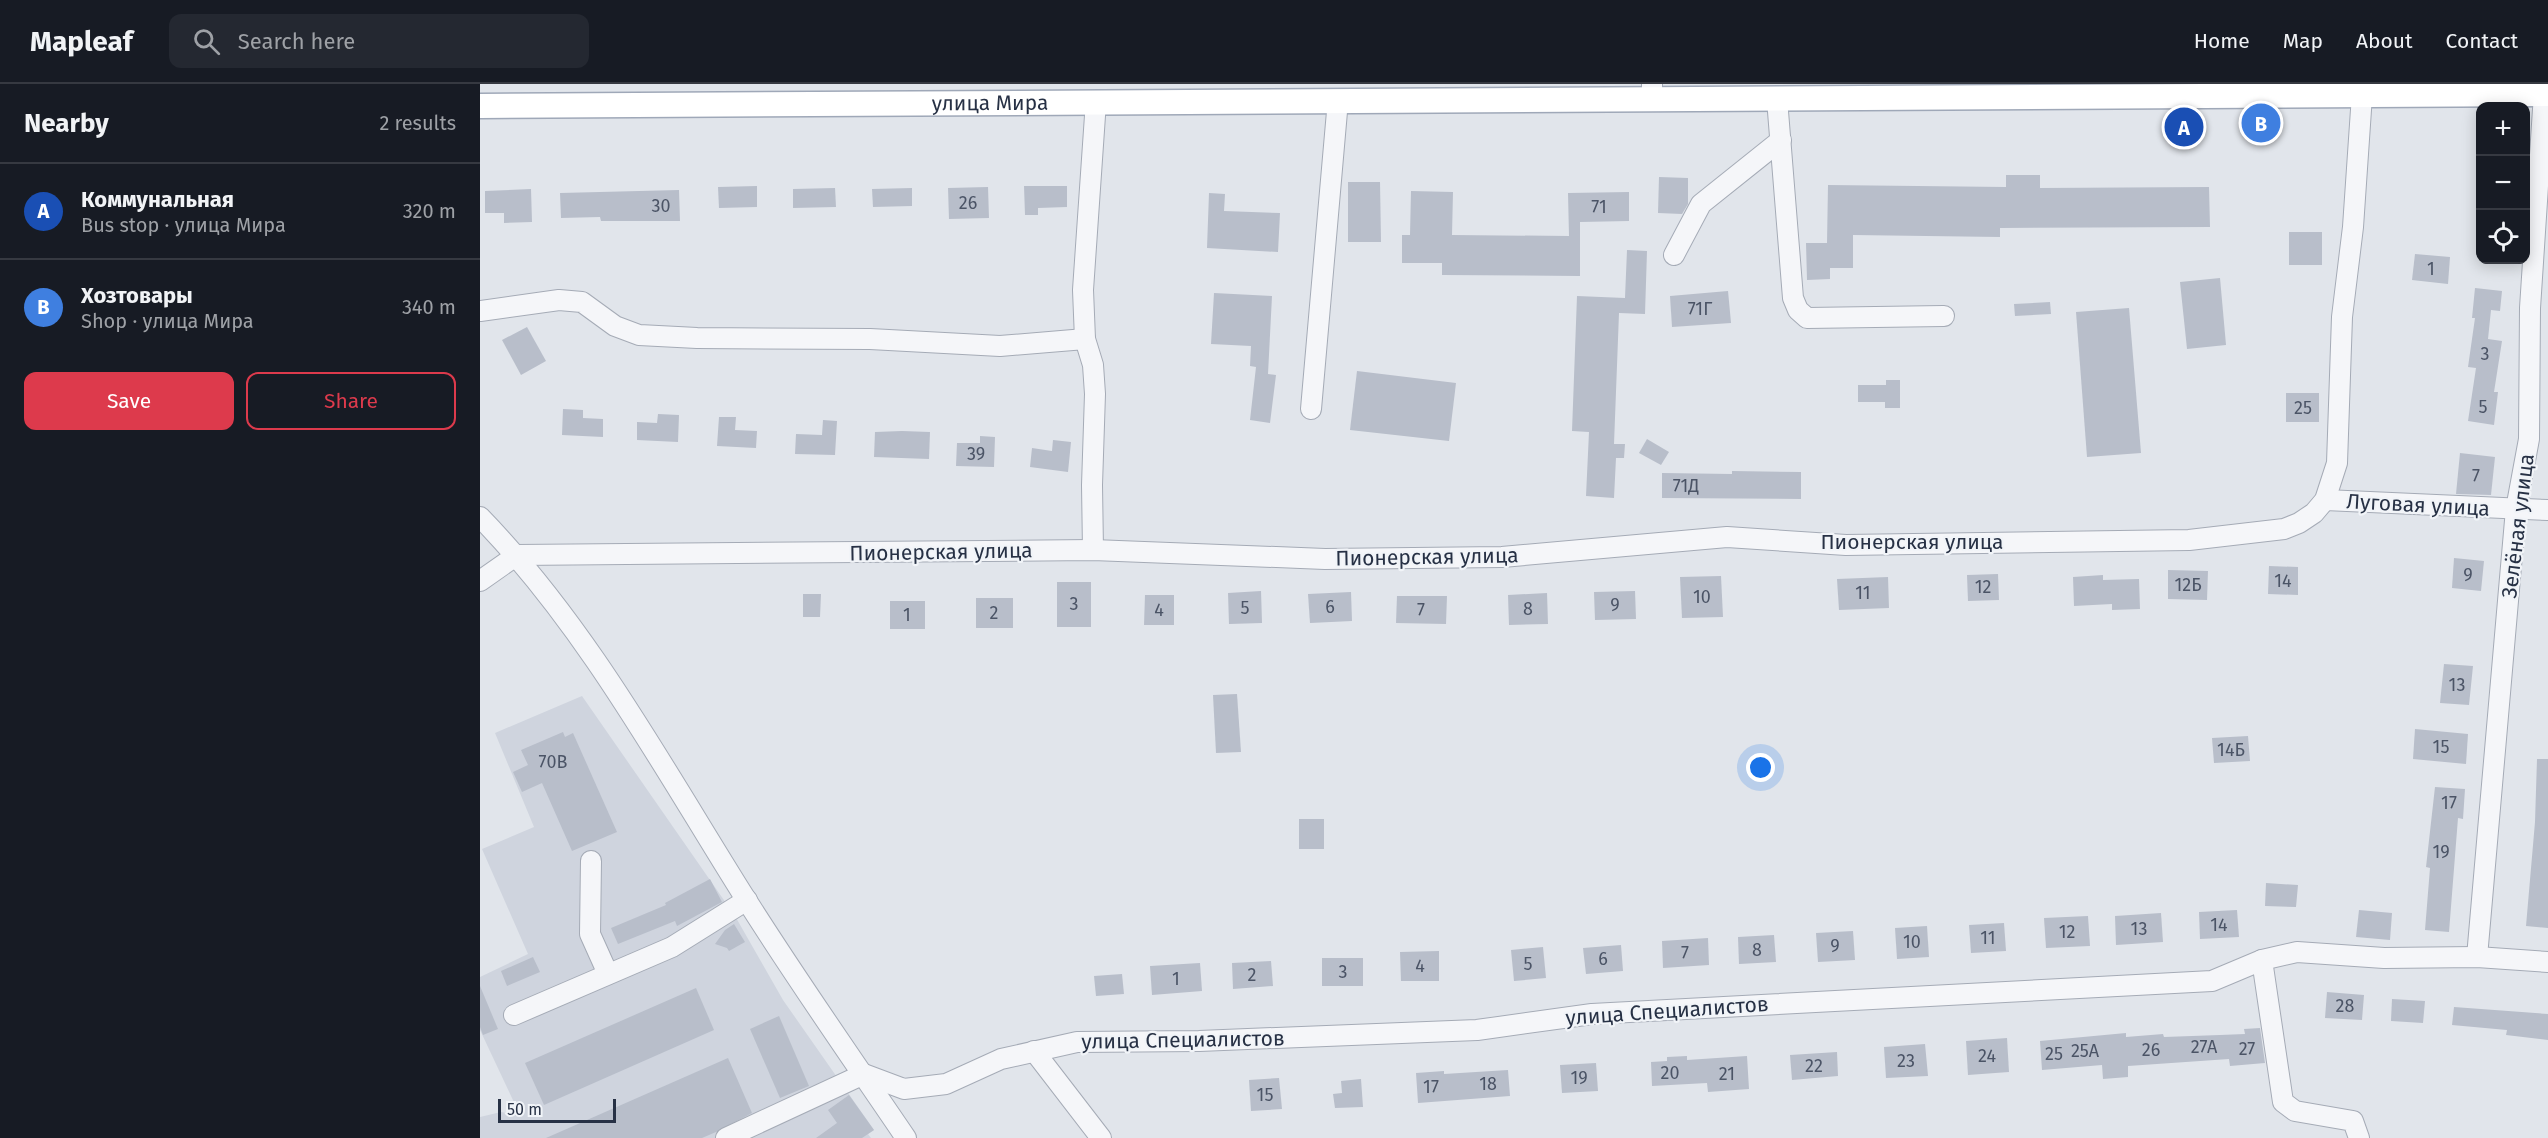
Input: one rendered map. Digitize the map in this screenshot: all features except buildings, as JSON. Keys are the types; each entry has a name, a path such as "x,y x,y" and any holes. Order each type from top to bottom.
{"main road":[{"name":"улица Мира","path":"480,106 884,105 1349,95 1652,92 1778,99 1895,91 2234,91 2362,95 2413,90 2546,94"}],"street":[{"name":"Зелёная улица","path":"2477,957 2516,509 2529,439 2530,308 2546,94"},
{"path":"1311,409 1349,95"},
{"path":"2325,500 2337,463 2342,317 2353,227 2362,95"},
{"path":"1778,99 1793,298 1798,310 1806,318 1944,316"},
{"path":"1093,550 1092,485 1095,394 1093,365 1084,339 1083,290 1096,101"},
{"path":"1674,255 1701,204 1781,140"},
{"path":"480,311 559,300 582,302 615,326 639,335 870,339 1000,346 1084,339"},
{"name":"Луговая улица","path":"2325,500 2548,510"},
{"name":"Пионерская улица","path":"517,555 1093,550 1360,559 1502,557 1727,537 1846,545 2189,540 2284,529 2307,518 2325,500"},
{"path":"480,517 517,555 601,668 747,900 906,1138"},
{"path":"480,581 517,555"},
{"path":"591,861 590,934 608,974"},
{"path":"514,1015 672,947 747,900"},
{"name":"улица Специалистов","path":"864,1074 904,1089 946,1084 1001,1059 1077,1042 1198,1041 1477,1030 1592,1014 2212,981 2262,960 2297,952 2384,958 2477,957 2548,962"},
{"path":"2262,960 2283,1102 2295,1111 2353,1121 2359,1138"},
{"path":"1034,1051 1101,1138"},
{"path":"726,1138 864,1074"}],"shaded area":[{"path":"582,696 735,916 783,1000 874,1130 868,1134 871,1138 480,1138 480,1117 501,1112 520,1115 480,1030 480,977 528,954 482,849 534,827 495,733"}],"place":[{"name":"Хозтовары","path":"2261,123"},
{"name":"Коммунальная","path":"2184,127"}]}
